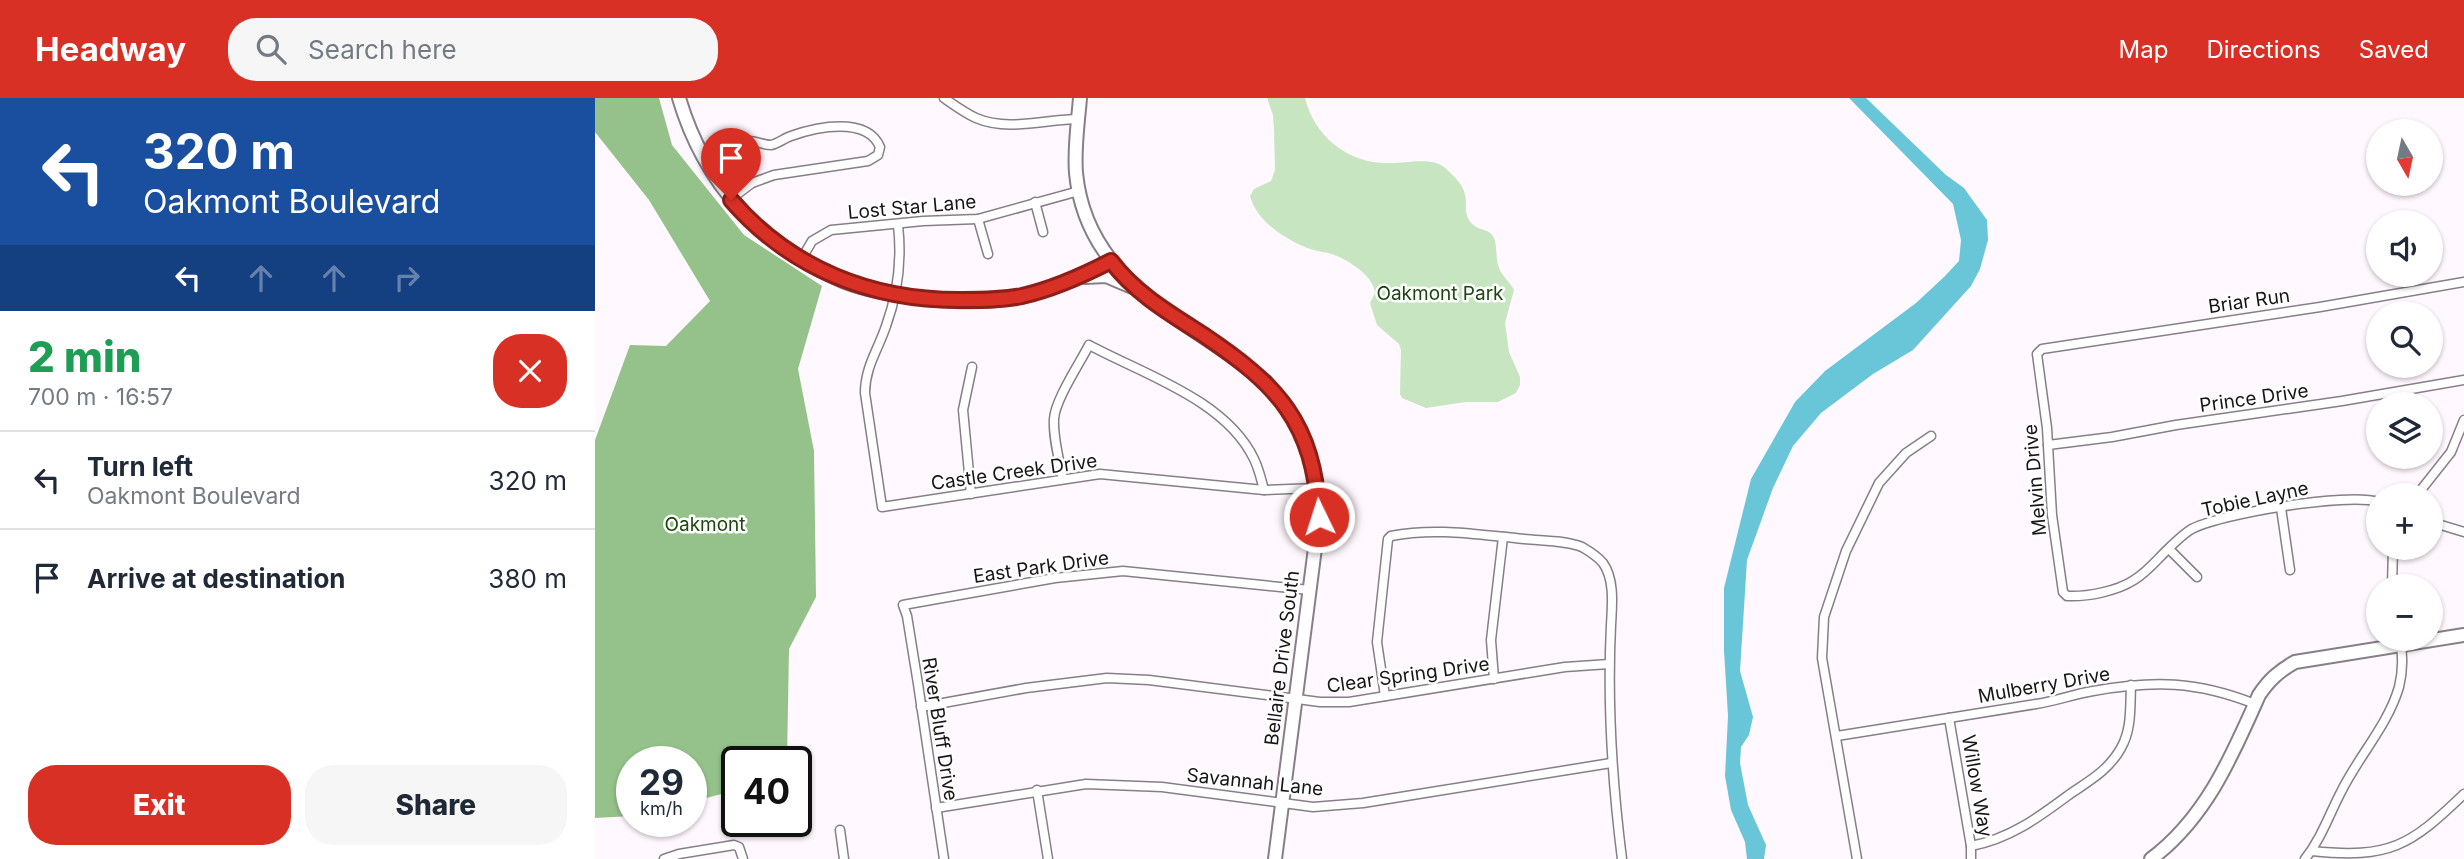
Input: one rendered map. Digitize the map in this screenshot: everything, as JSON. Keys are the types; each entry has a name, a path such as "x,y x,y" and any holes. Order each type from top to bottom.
{"street":[{"path":"679,98 703,156 717,183 731,200 762,231 801,260 845,282 897,294 944,300 1002,299 1021,296 1078,278 1111,261"},
{"path":"944,98 969,115 993,123 1010,125 1079,119"},
{"name":"Bellaire Drive South","path":"1080,98 1076,169 1079,191 1095,234 1111,261 1138,289 1259,376 1281,398 1307,443 1317,488 1319,517 1275,859"},
{"path":"703,156 728,144 745,141 772,145 804,132 847,126 862,129 875,138 880,146 875,158 773,175 752,183 731,200"},
{"name":"Lost Star Lane","path":"801,260 812,241 831,230 923,221 978,219 1079,191"},
{"path":"1035,202 1043,232"},
{"path":"978,219 988,254"},
{"path":"897,294 900,249 898,225"},
{"path":"1078,278 1106,276 1138,289"},
{"name":"Briar Run","path":"2038,352 2464,282"},
{"name":"Castle Creek Drive","path":"897,294 865,378 882,507 1063,479 1118,474 1264,489 1317,488"},
{"path":"1063,479 1056,445 1056,407 1090,345 1185,393 1216,414 1248,448 1264,489"},
{"name":"Melvin Drive","path":"2038,352 2036,364 2048,445 2052,515 2063,592 2067,596 2075,597"},
{"path":"971,494 963,410 972,366"},
{"name":"Prince Drive","path":"2048,445 2464,380"},
{"path":"2426,483 2451,452 2464,420"},
{"path":"1857,859 1822,658 1824,617 1834,583 1879,483 1906,453 1931,436"},
{"name":"Tobie Layne","path":"2075,597 2123,586 2136,579 2192,529 2211,522 2351,498 2366,500"},
{"path":"2281,508 2290,570"},
{"path":"2443,527 2464,533"},
{"path":"1385,696 1377,642 1388,539 1394,535 1456,531 1566,543 1590,552 1607,572 1612,594 1609,664 1611,763 1622,859"},
{"path":"1494,679 1491,640 1503,537"},
{"path":"2169,549 2197,577"},
{"name":"East Park Drive","path":"903,605 1055,578 1122,572 1310,590"},
{"name":"River Bluff Drive","path":"903,605 907,616 944,859"},
{"path":"2443,637 2464,635"},
{"path":"2151,859 2172,844 2204,803 2221,776 2267,683 2280,670 2295,662 2366,648"},
{"path":"2305,859 2312,851 2340,793 2382,724 2398,690 2402,674 2401,651"},
{"name":"Clear Spring Drive","path":"921,707 1026,688 1107,678 1149,680 1320,702 1349,702 1565,667 1609,664"},
{"path":"1971,846 2000,839 2036,820 2111,764 2129,727 2131,685"},
{"name":"Mulberry Drive","path":"1836,736 2053,701 2091,691 2131,685 2198,686 2228,693 2255,704"},
{"name":"Willow Way","path":"1949,718 1971,859"},
{"name":"Savannah Lane","path":"936,808 1086,784 1139,785 1324,807 1611,763"},
{"path":"1037,790 1048,859"},
{"path":"2312,851 2365,854 2402,846 2433,824 2464,794"},
{"path":"840,830 844,859"},
{"path":"664,859 734,845 739,847 743,859"}],"green space":[{"name":"Oakmont","path":"595,98 659,98 672,145 744,235 822,286 798,369 814,451 816,597 789,649 787,746 721,746 721,794 707,798 707,746 616,746 616,817 595,818 595,440 630,345 666,346 710,301 649,200 595,132"},
{"name":"Oakmont Park","path":"1267,98 1305,98 1317,125 1326,137 1349,154 1377,162 1433,162 1444,167 1456,178 1466,196 1468,218 1474,225 1493,236 1499,268 1514,290 1505,323 1509,352 1520,377 1516,393 1498,402 1466,402 1426,408 1402,398 1401,350 1399,344 1377,325 1370,303 1375,293 1371,281 1343,259 1291,241 1266,222 1254,205 1250,196 1254,189 1271,181 1275,170 1273,115"}],"water":[{"path":"1849,98 1866,98 1946,175 1964,188 1987,220 1988,240 1980,269 1971,286 1913,350 1873,374 1821,413 1793,446 1773,488 1747,560 1740,671 1753,717 1749,735 1741,747 1740,763 1748,805 1766,845 1764,859 1747,859 1745,842 1731,810 1725,776 1728,716 1724,588 1751,479 1795,402 1825,371 1916,303 1959,261 1961,240 1953,204"}],"route":[{"path":"731,200 762,231 801,260 845,282 913,297 981,300 1021,296 1062,285 1111,261 1117,270 1147,297 1259,376 1281,398 1307,443 1314,466 1319,517"}]}
